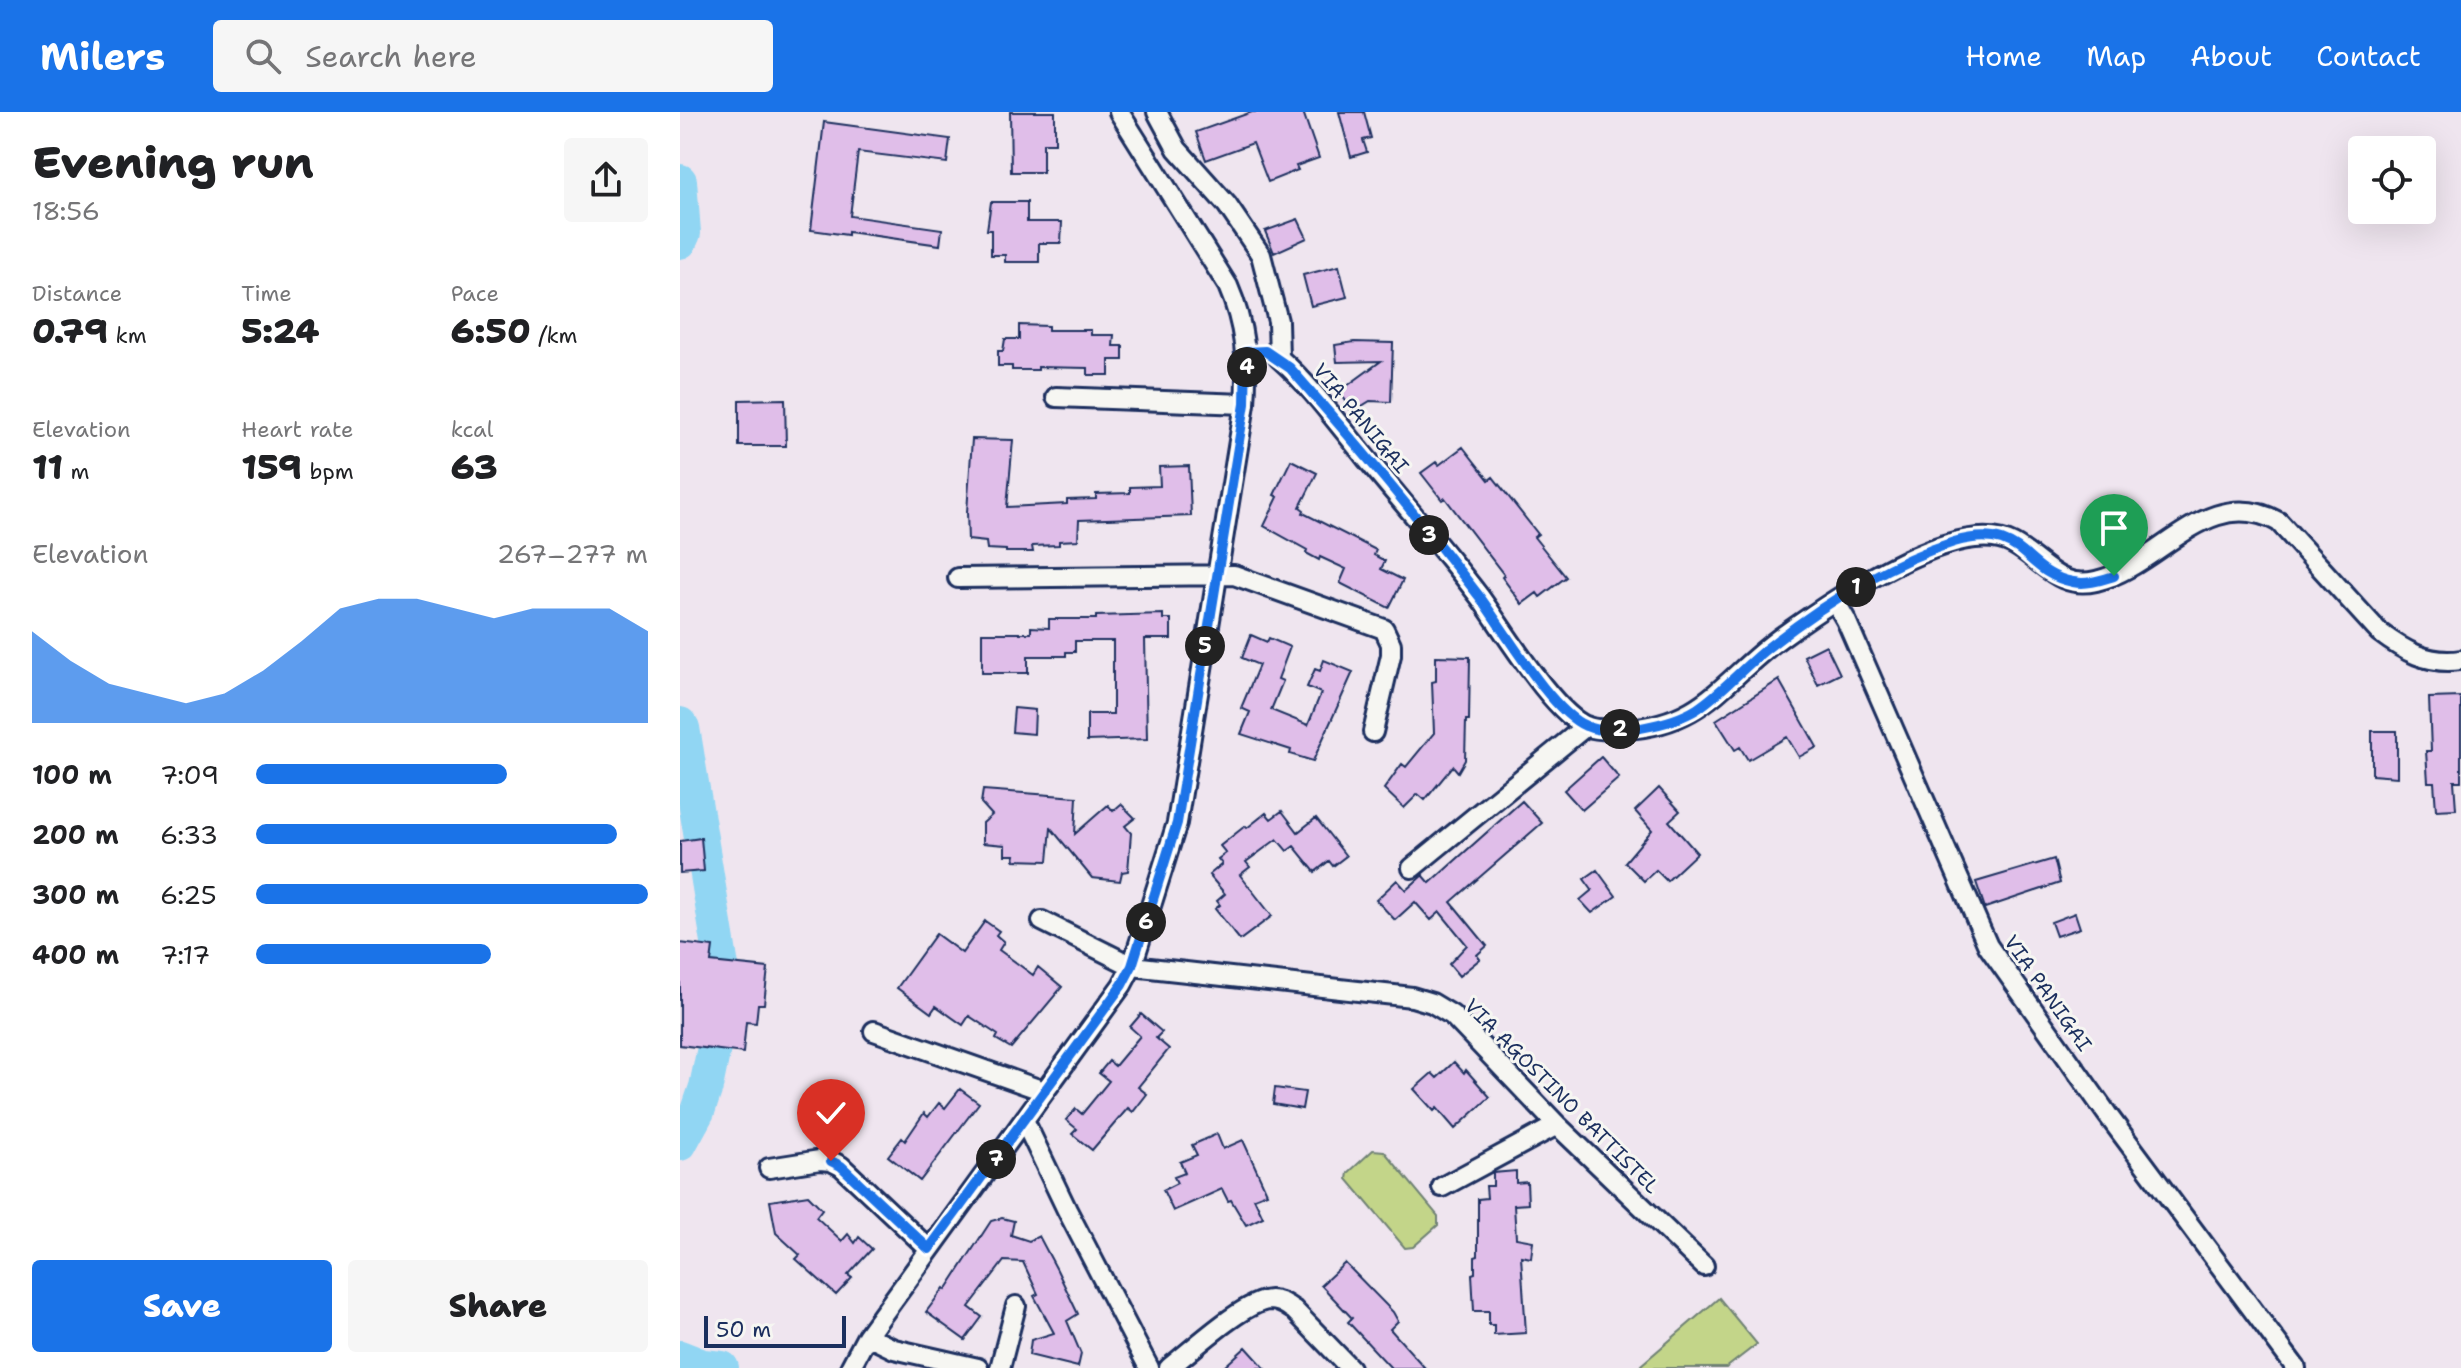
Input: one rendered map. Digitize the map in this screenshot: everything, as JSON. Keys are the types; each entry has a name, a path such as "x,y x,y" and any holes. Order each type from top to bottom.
{"street":[{"path":"850,1368 867,1336 1122,985 1132,966 1177,823 1245,404 1246,352 1237,307 1220,269 1119,112"},
{"path":"1157,112 1177,149 1227,205 1261,255 1278,321 1279,358 1265,351 1246,352"},
{"name":"VIA PANIGAI","path":"1279,358 1323,406 1478,595 1553,698 1586,726"},
{"path":"1056,397 1245,404"},
{"path":"1412,868 1586,726 1605,730 1637,728 1680,719 1700,707 1768,647 1835,601 1900,563 1976,537 1996,538 2014,545 2062,580 2095,582 2114,576 2219,515 2249,511 2265,514 2279,522 2379,632 2414,656 2461,660"},
{"path":"958,578 1234,575 1384,629 1391,644 1391,655 1373,732"},
{"name":"VIA PANIGAI","path":"1835,601 1988,946 2107,1114 2296,1368"},
{"name":"VIA AGOSTINO BATTISTEL","path":"1042,921 1132,966 1412,997 1432,1003 1452,1015 1557,1125 1704,1266"},
{"path":"874,1031 1044,1091"},
{"path":"1024,1120 1149,1368"},
{"path":"1442,1187 1557,1125"},
{"path":"769,1168 831,1161 841,1166 929,1249"},
{"path":"1169,1368 1242,1311 1258,1302 1273,1300 1294,1310 1350,1368"},
{"path":"1000,1368 1016,1306"},
{"path":"867,1336 894,1349 978,1368"}],"green space":[{"path":"1373,1150 1384,1151 1438,1216 1438,1225 1413,1247 1405,1248 1347,1179 1348,1173"},
{"path":"1719,1298 1757,1344 1726,1368 1643,1368 1641,1365"}],"building":[{"path":"1010,112 1055,112 1055,143 1043,143 1043,172 1011,172"},
{"path":"1252,112 1303,112 1319,158 1296,166 1298,170 1268,182 1253,143 1206,160 1196,132"},
{"path":"1339,112 1364,112 1371,138 1363,140 1367,152 1351,157"},
{"path":"824,122 950,139 947,163 858,152 850,216 942,229 940,245 811,230"},
{"path":"991,202 1027,202 1027,222 1062,222 1061,243 1039,243 1039,262 1005,262 1005,255 991,255 991,230 987,230"},
{"path":"1298,219 1307,238 1274,253 1265,231"},
{"path":"1339,266 1347,297 1311,306 1303,275"},
{"path":"1019,325 1048,326 1048,330 1091,330 1091,335 1114,335 1113,346 1123,346 1123,360 1109,360 1109,375 1088,375 1088,368 1012,370 1012,366 998,366 998,351 1003,351 1005,339 1019,339"},
{"path":"1393,343 1391,402 1370,401 1352,412 1340,391 1381,361 1337,362 1335,345"},
{"path":"785,399 786,446 739,446 739,400"},
{"path":"972,439 1013,440 1007,507 1067,504 1067,500 1096,499 1096,494 1130,493 1130,487 1160,486 1159,467 1189,466 1191,516 1079,520 1078,540 1059,541 1059,545 1032,546 1033,552 987,549 986,542 968,540"},
{"path":"1463,447 1489,480 1493,477 1538,534 1534,537 1566,577 1540,597 1537,593 1522,604 1502,577 1504,575 1445,498 1442,500 1421,473 1436,462 1439,465"},
{"path":"1291,460 1317,473 1300,507 1303,513 1376,550 1374,555 1385,561 1381,569 1403,580 1389,608 1340,583 1346,569 1320,557 1319,560 1264,526 1278,497 1274,495"},
{"path":"1163,614 1163,619 1171,619 1171,639 1145,639 1147,739 1087,741 1087,714 1113,714 1113,641 1075,641 1075,652 1066,652 1066,656 1028,656 1028,673 982,673 982,633 1031,633 1031,627 1049,628 1049,619"},
{"path":"1251,635 1267,642 1269,638 1290,647 1278,679 1283,681 1271,710 1308,725 1321,693 1307,687 1315,669 1320,671 1324,660 1353,672 1313,761 1290,754 1291,750 1241,734 1250,712 1241,708 1259,665 1242,658"},
{"path":"1826,645 1840,674 1818,685 1804,656"},
{"path":"1436,656 1470,657 1465,760 1458,772 1453,766 1425,800 1418,794 1404,808 1384,789 1402,764 1406,767 1434,733 1432,682 1436,681"},
{"path":"1779,680 1817,747 1799,757 1787,737 1748,760 1740,747 1735,750 1716,720"},
{"path":"2461,697 2461,781 2454,781 2456,809 2436,810 2434,782 2428,782 2426,751 2431,751 2429,698"},
{"path":"1014,708 1035,710 1034,734 1012,732"},
{"path":"2372,731 2397,731 2397,777 2372,775"},
{"path":"1601,757 1619,778 1582,810 1564,790"},
{"path":"1659,788 1680,811 1669,821 1697,853 1667,881 1656,870 1644,881 1625,862 1652,830 1635,811"},
{"path":"983,790 1077,797 1075,834 1108,805 1113,811 1121,804 1135,818 1125,826 1131,833 1128,871 1122,872 1120,881 1092,878 1051,828 1048,861 1014,860 1015,855 1005,855 1005,845 983,843 983,823 992,815 981,803"},
{"path":"1522,801 1542,823 1451,902 1487,946 1477,955 1480,959 1459,976 1449,964 1467,945 1440,912 1431,920 1415,902 1395,920 1376,900 1397,880 1406,890 1423,875 1430,883"},
{"path":"1282,811 1298,832 1316,818 1346,856 1333,866 1329,861 1315,872 1294,846 1287,851 1277,839 1246,862 1250,867 1240,875 1272,916 1240,940 1215,909 1220,905 1217,901 1225,894 1209,875 1222,864 1218,859 1226,853 1220,846 1266,813 1271,819"},
{"path":"701,838 704,871 680,873 680,841"},
{"path":"2054,859 2060,883 1985,908 1976,882"},
{"path":"1597,870 1616,896 1592,913 1580,900 1592,890 1584,879"},
{"path":"2075,913 2080,928 2056,936 2051,922"},
{"path":"985,921 999,931 996,935 1004,942 999,950 1033,975 1038,967 1062,987 1011,1048 996,1039 998,1035 969,1016 963,1025 936,1006 931,1013 897,988 936,934 962,953"},
{"path":"680,943 713,947 711,962 768,968 764,1004 758,1004 756,1023 746,1022 743,1053 680,1045"},
{"path":"1141,1014 1162,1032 1156,1038 1169,1049 1138,1087 1147,1094 1133,1112 1128,1108 1092,1150 1072,1134 1077,1129 1066,1120 1076,1109 1082,1114 1109,1081 1099,1073 1109,1061 1115,1066 1140,1036 1130,1027"},
{"path":"1454,1062 1464,1073 1466,1070 1490,1097 1455,1129 1437,1108 1434,1111 1414,1089 1432,1073 1437,1078"},
{"path":"1275,1088 1305,1092 1302,1109 1273,1104"},
{"path":"960,1089 979,1103 920,1181 888,1156 902,1138 905,1141 924,1113 928,1117 939,1103 945,1108"},
{"path":"1217,1134 1223,1149 1243,1140 1267,1193 1254,1198 1263,1217 1246,1225 1222,1189 1173,1211 1163,1190 1177,1183 1174,1177 1185,1173 1180,1162 1197,1155 1192,1145"},
{"path":"1516,1171 1516,1183 1527,1182 1528,1204 1514,1205 1516,1238 1533,1241 1531,1258 1521,1256 1526,1333 1494,1335 1494,1325 1489,1325 1489,1311 1474,1311 1472,1274 1475,1273 1475,1257 1478,1256 1478,1199 1487,1198 1486,1186 1493,1186 1493,1173"},
{"path":"808,1195 822,1209 816,1217 842,1241 848,1234 855,1243 859,1237 872,1249 848,1275 852,1278 836,1295 796,1259 800,1255 776,1233 770,1201"},
{"path":"1002,1218 1014,1221 1011,1235 1029,1241 1039,1236 1057,1270 1078,1314 1067,1321 1081,1354 1078,1367 1029,1355 1031,1340 1054,1333 1034,1296 1038,1294 1023,1262 1004,1261 969,1307 982,1317 965,1340 926,1312 944,1288 946,1290 991,1221"},
{"path":"1345,1263 1393,1312 1398,1321 1390,1329 1425,1368 1391,1368 1348,1322 1352,1318 1321,1285"},
{"path":"1246,1347 1265,1368 1223,1368"}],"waterway":[{"path":"680,181 684,233 680,242"},
{"path":"680,724 723,973 723,1004 706,1087 698,1111 680,1144"},
{"path":"680,1357 703,1366 722,1368"}],"route":[{"path":"831,1161 841,1166 929,1249 1122,985 1132,966 1177,823 1245,404 1246,352 1265,351 1290,368 1478,595 1553,698 1586,726 1605,730 1637,728 1680,719 1700,707 1768,647 1853,589 1900,563 1954,542 1976,537 1996,538 2014,545 2062,580 2076,583 2095,582 2114,576"}]}
